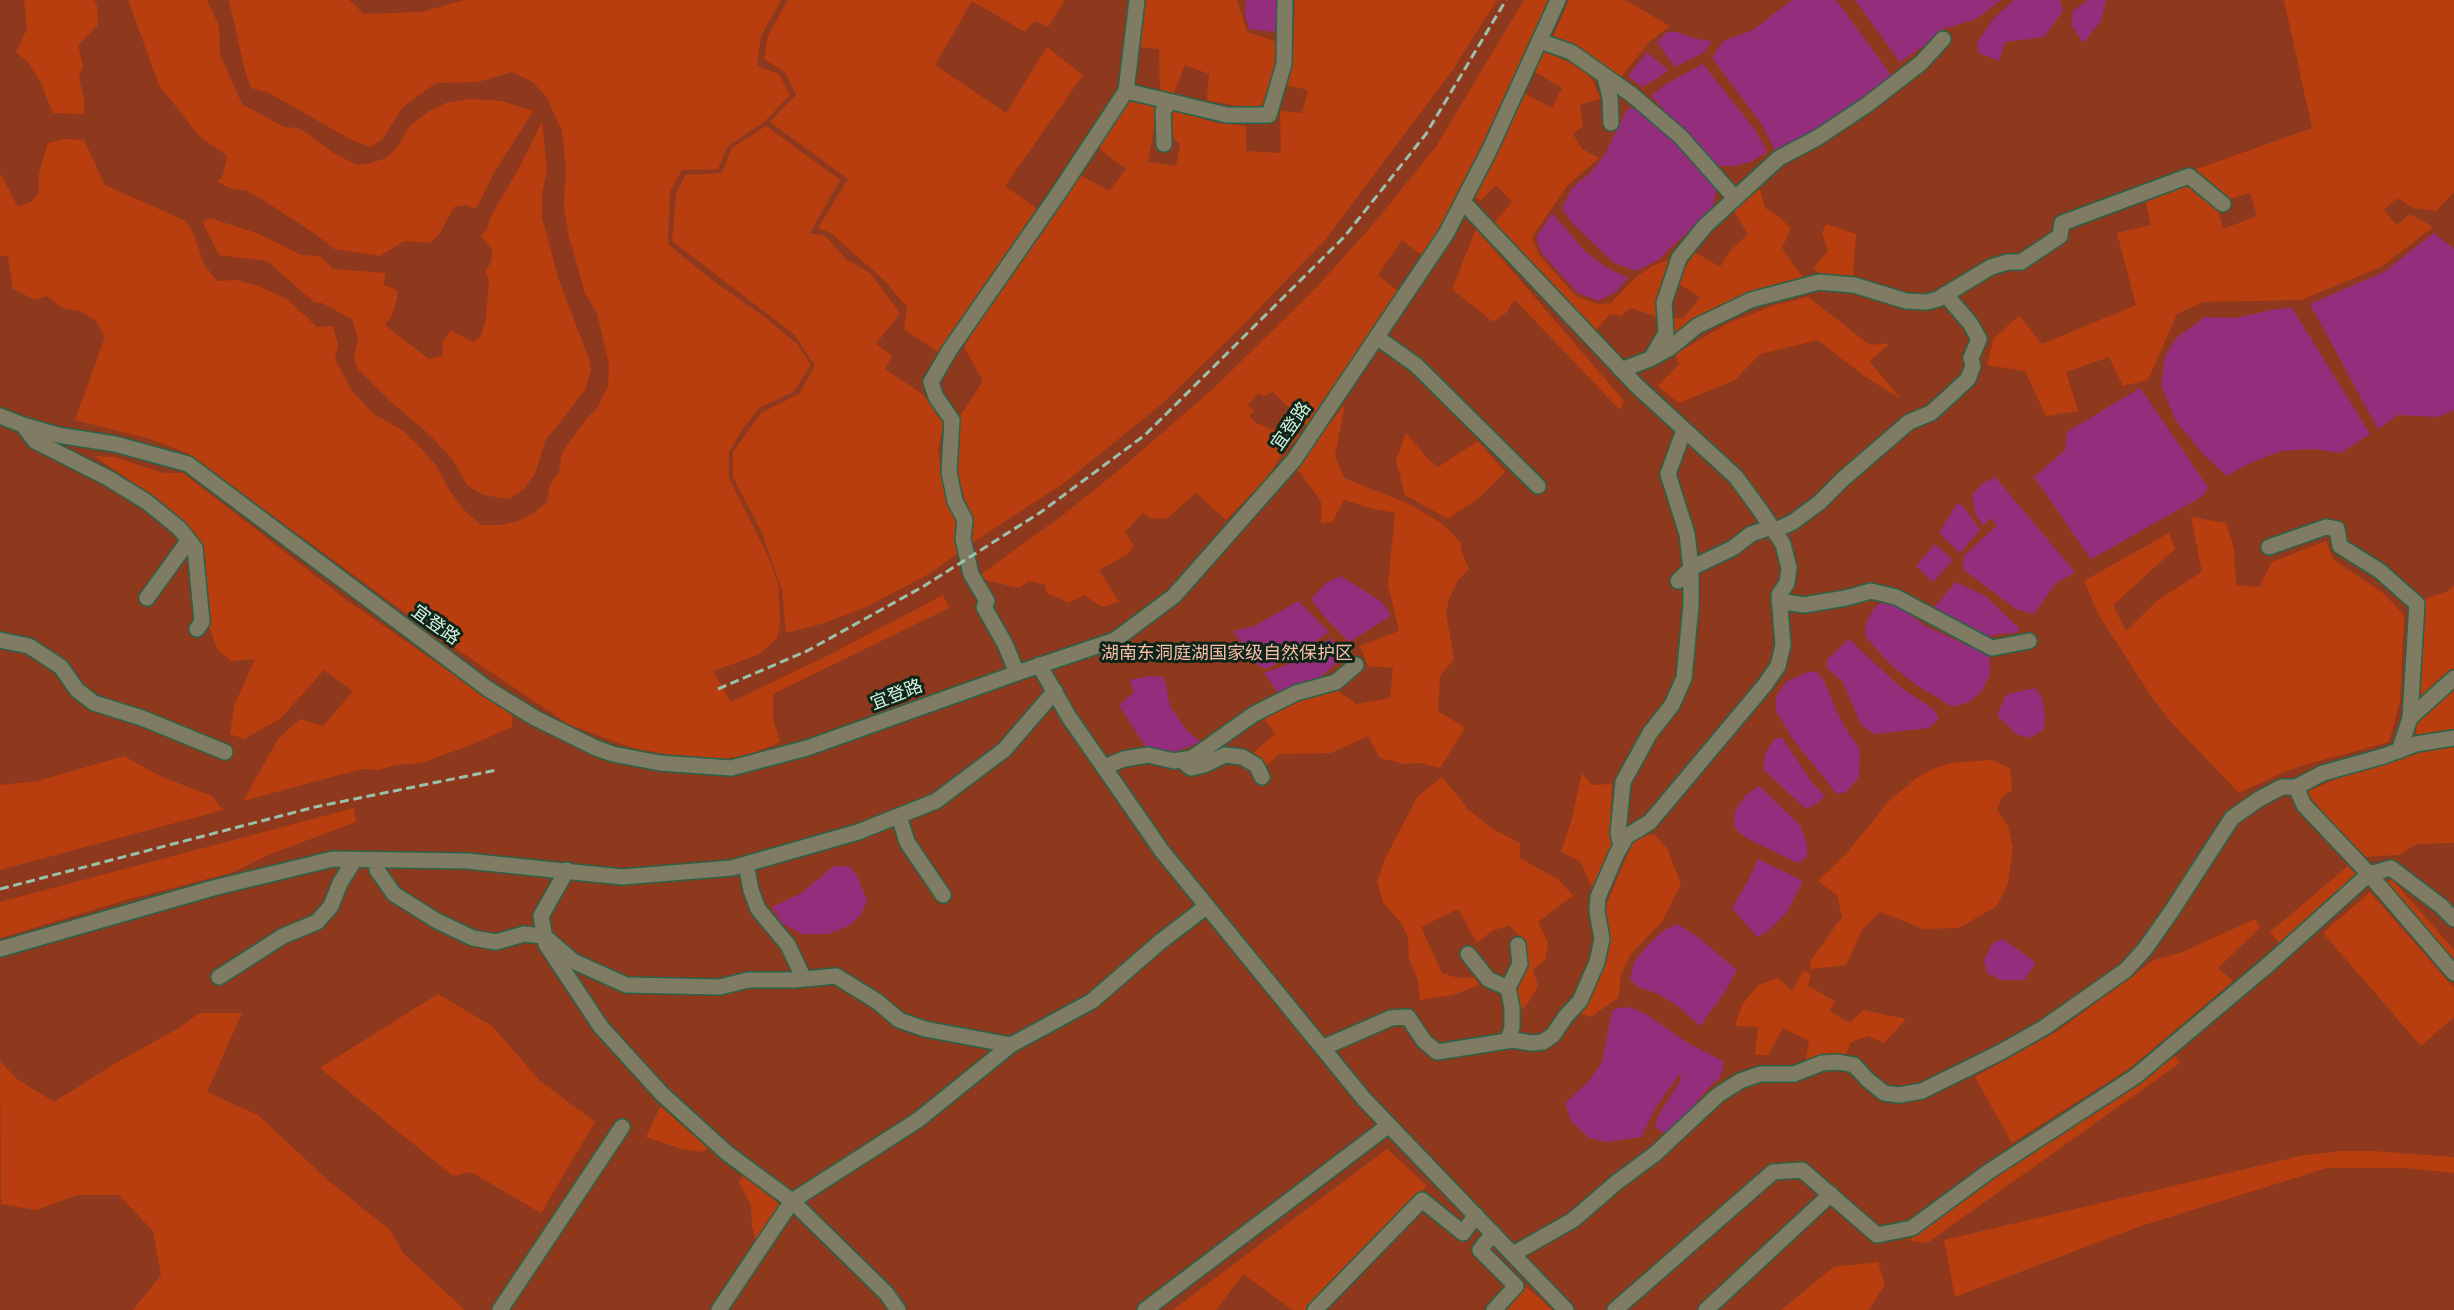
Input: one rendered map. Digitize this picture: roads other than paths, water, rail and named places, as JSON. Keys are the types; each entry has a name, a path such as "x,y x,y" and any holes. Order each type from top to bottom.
{"street":[{"path":"1017,673 1005,645 984,608 987,601 971,574 963,539 965,520 955,501 949,472 952,420 936,397 931,382 949,351 1052,203 1126,91 1137,0"},
{"path":"1126,91 1227,115 1269,115 1284,64 1285,0"},
{"name":"宜登路","path":"0,416 23,426 58,435 115,444 188,464 488,689 567,736 613,754 660,763 731,768 807,748 1115,640 1174,596 1293,460 1378,338 1446,234 1489,151 1558,0"},
{"path":"1650,360 1666,333 1664,303 1679,258 1705,226 1779,158 1817,138 1868,104 1921,63 1943,39"},
{"path":"1540,41 1571,52 1631,94 1681,137 1736,198"},
{"path":"1605,77 1610,98 1611,123"},
{"path":"1164,144 1163,111 1170,102"},
{"path":"1621,370 1650,360 1670,348 1697,326 1750,300 1819,282 1854,285 1906,301 1927,302 1946,294 1991,267 2008,262 2021,262 2060,236 2062,223 2189,176 2223,204"},
{"path":"1322,1048 1391,1018 1408,1017 1424,1041 1437,1052 1508,1041 1544,1042 1553,1035 1580,1001 1597,962 1602,939 1597,911 1598,897 1627,836 1650,822 1764,686 1778,666 1783,645 1779,595 1787,583 1789,568 1783,544 1736,477 1621,370 1462,202"},
{"path":"1678,581 1691,568 1733,548 1751,534 1793,522 1820,502 1909,422 1930,413 1968,379 1973,366 1971,358 1979,339 1970,323 1946,294"},
{"path":"1378,338 1416,365 1538,486"},
{"path":"23,426 35,441 98,473 147,502 179,528 195,548 202,622 197,629"},
{"path":"1622,846 1618,833 1623,782 1650,733 1672,705 1684,678 1691,605 1691,568 1687,534 1668,474 1684,430"},
{"path":"2269,547 2326,527 2337,529 2340,546 2380,571 2417,604 2410,718 2399,751"},
{"path":"147,598 189,540"},
{"path":"1779,601 1803,605 1846,598 1871,591 1896,597 1992,648 2029,641"},
{"path":"0,640 29,646 61,667 77,690 94,703 153,722 225,752"},
{"path":"1040,665 1104,767 1162,851 1322,1048 1364,1099 1566,1310"},
{"path":"1104,767 1124,759 1148,755 1174,761 1191,758 1254,714 1296,693 1336,682 1356,665"},
{"path":"2410,718 2454,678"},
{"path":"0,949 213,888 333,859 467,861 622,877 746,864 858,832 936,801 1004,750 1055,691"},
{"path":"1513,1254 1573,1220 1617,1182 1655,1154 1718,1095 1740,1081 1760,1074 1794,1074 1822,1063 1838,1062 1854,1065 1884,1093 1899,1095 1922,1091 2001,1053 2045,1027 2126,970 2145,949 2232,818 2259,799 2282,787 2296,787 2323,773 2416,744 2454,738"},
{"path":"1181,760 1191,768 1204,765 1225,754 1242,757 1256,765 1262,777"},
{"path":"2296,787 2304,805 2369,874 2454,972"},
{"path":"899,816 907,842 943,895"},
{"path":"376,860 377,870 394,894 438,921 473,938 496,942 524,934 544,936 573,961 626,985 720,987 748,980 836,976 878,1002 899,1020 925,1029 1011,1046"},
{"path":"219,977 283,936 317,922 331,906 340,883 352,864"},
{"path":"746,864 751,890 758,909 788,945 804,979"},
{"path":"1622,1308 1773,1172 1802,1170 1877,1234 1912,1228 1991,1170 2136,1076 2369,874 2391,868 2454,919"},
{"path":"567,870 540,916 544,936 546,944 602,1027 662,1094 727,1154 792,1201 886,1293 898,1310"},
{"path":"719,1310 792,1201 918,1120 1011,1046 1092,1001 1160,942 1207,906"},
{"path":"1508,1041 1512,1027 1512,1007 1508,988 1520,964 1518,945"},
{"path":"1468,954 1488,979 1508,988"},
{"path":"1145,1310 1389,1125"},
{"path":"500,1310 622,1127"},
{"path":"1706,1310 1831,1194"},
{"path":"1316,1310 1422,1200 1463,1233 1516,1286 1494,1310"},
{"path":"1463,1233 1476,1215"},
{"path":"1480,1250 1493,1233"}],"railway":[{"path":"718,689 807,651 924,586 1041,512 1145,435 1345,236 1426,134 1506,0"},
{"path":"0,889 315,807 497,770"}],"park label":[{"name":"湖南东洞庭湖国家级自然保护区","path":"1227,655"}]}
